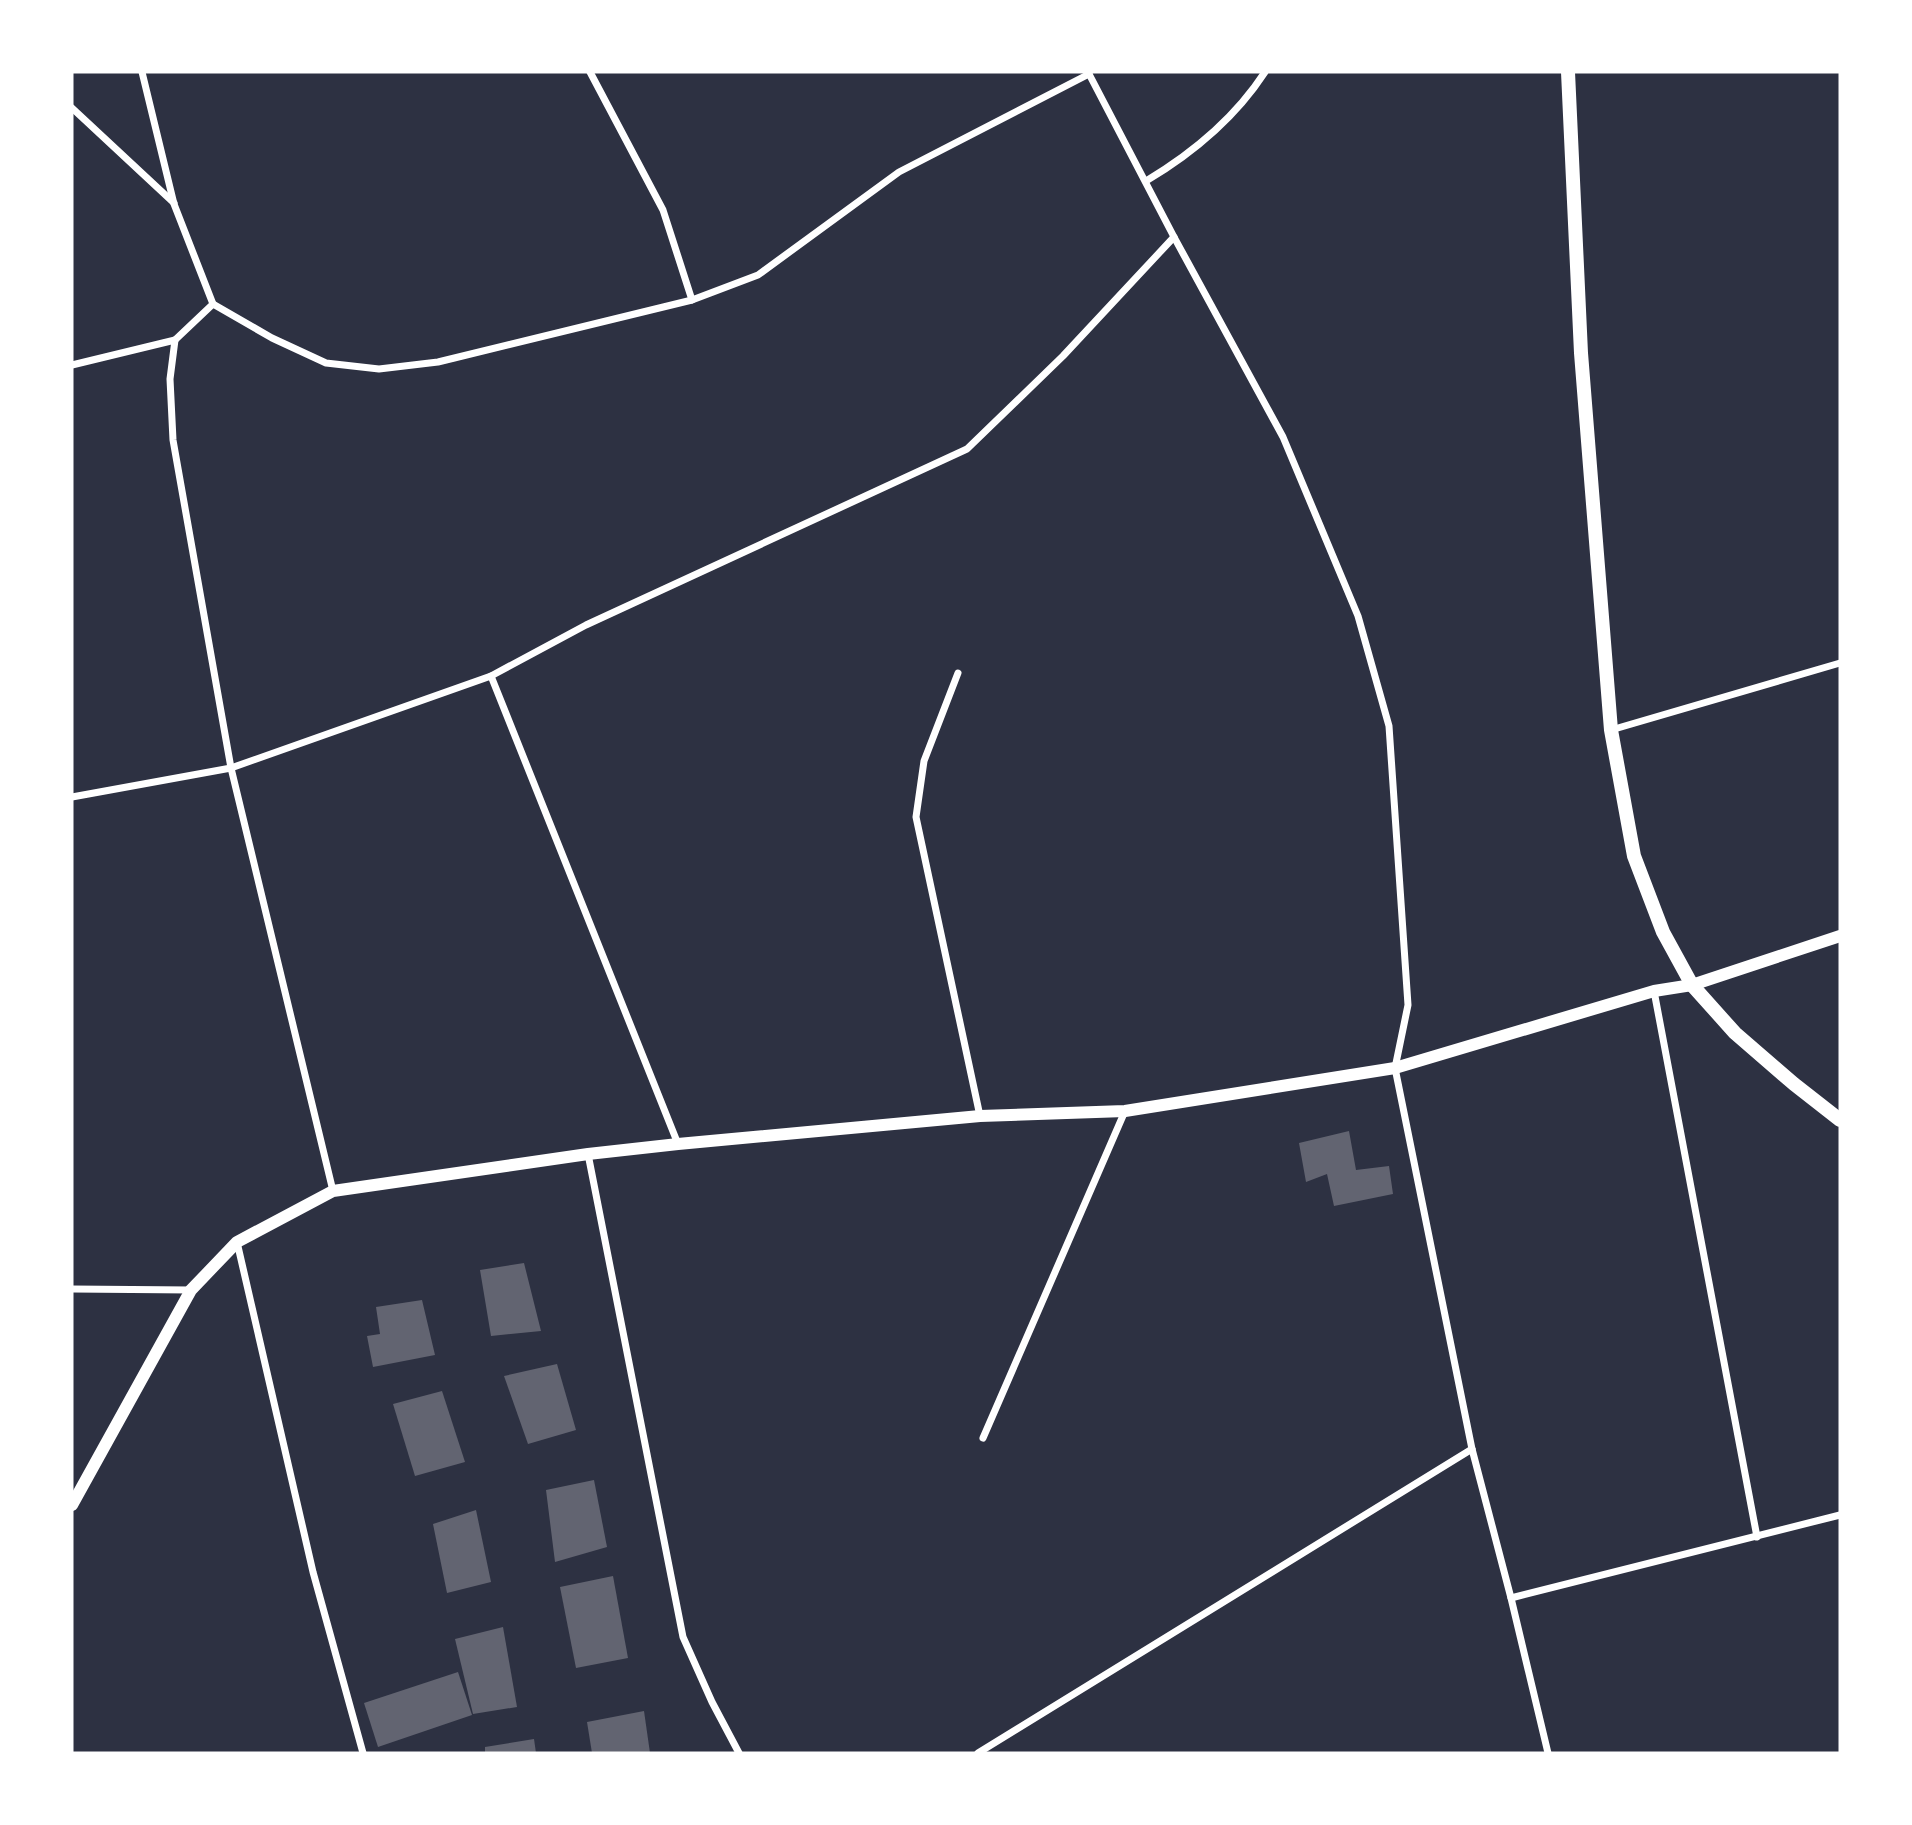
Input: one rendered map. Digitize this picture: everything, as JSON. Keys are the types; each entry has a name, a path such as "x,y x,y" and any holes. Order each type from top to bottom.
{"main road":[{"path":"1568,72 1581,353 1611,730 1634,856 1663,932 1692,985 1735,1033 1840,1120"}],"street":[{"path":"142,72 174,204 213,304 272,338 326,363 379,369 438,362 692,300 758,275 899,172 1088,73 1283,437 1358,616 1389,726 1408,1005 1395,1068 1472,1449 1548,1753"},
{"path":"590,72 663,210 692,300"},
{"path":"1146,181 1177,162 1222,125 1265,72"},
{"path":"72,108 174,204"},
{"path":"72,797 232,768 491,676 586,625 967,449 1063,356 1174,237"},
{"path":"72,365 175,340 213,304"},
{"path":"175,340 170,379 173,440 232,768 333,1191"},
{"path":"1611,730 1840,663"},
{"path":"958,673 924,761 916,817 980,1116"},
{"path":"491,676 678,1143"},
{"path":"72,1505 191,1290 237,1242 333,1191 678,1143 980,1116 1125,1111 1395,1068 1654,991 1692,985 1840,936"},
{"path":"1654,991 1757,1537"},
{"path":"983,1438 1125,1111"},
{"path":"588,1154 683,1637 712,1702 739,1753"},
{"path":"237,1242 313,1572 363,1753"},
{"path":"72,1289 191,1290"},
{"path":"978,1753 1472,1449"},
{"path":"1511,1598 1840,1515"}],"building":[{"path":"1349,1131 1356,1170 1389,1166 1393,1194 1334,1206 1327,1174 1306,1182 1299,1143"},
{"path":"524,1263 541,1331 491,1336 480,1270"},
{"path":"422,1300 435,1355 373,1367 367,1336 380,1334 376,1307"},
{"path":"557,1364 576,1430 528,1444 504,1376"},
{"path":"442,1391 465,1462 415,1476 393,1404"},
{"path":"594,1480 607,1547 555,1562 546,1490"},
{"path":"476,1510 491,1582 447,1593 433,1524"},
{"path":"613,1576 628,1658 576,1668 560,1587"},
{"path":"503,1627 517,1707 473,1714 455,1639"},
{"path":"458,1672 472,1715 378,1747 364,1703"},
{"path":"644,1711 650,1753 592,1753 587,1722"},
{"path":"534,1739 536,1753 485,1753 485,1747"}]}
